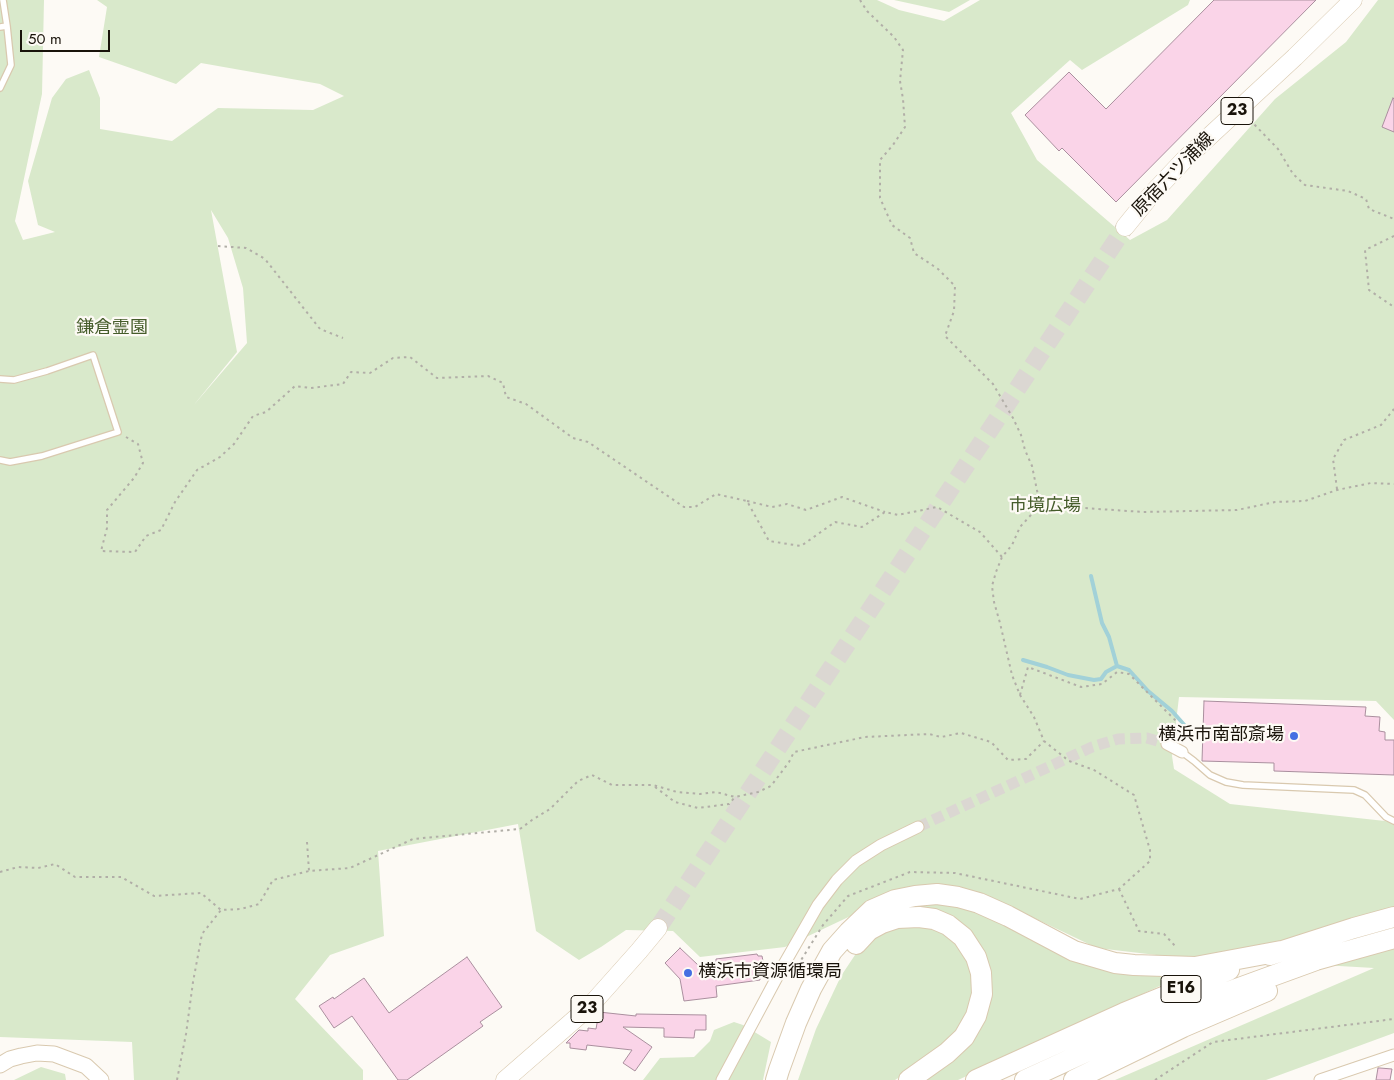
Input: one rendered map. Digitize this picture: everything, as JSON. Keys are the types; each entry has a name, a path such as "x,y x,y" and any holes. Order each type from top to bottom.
{"highway":[{"path":"776,1080 796,1023 811,989 832,952 872,910 895,900 937,894 980,903 1074,951 1115,963 1195,967 1281,951"},
{"path":"789,1080 805,1032 824,991 856,943 869,930 882,923 897,918 919,917 934,919 963,937 976,957 981,973 982,994 976,1016 964,1037 947,1053 909,1080"},
{"name":"E16","path":"976,1080 1197,982 1281,951 1394,917"},
{"name":"E16","path":"1025,1080 1151,1022 1220,995 1316,960 1394,938"},
{"path":"1074,1080 1183,1027 1292,980 1394,948"}],"main road":[{"name":"原宿六ツ浦線","path":"1125,227 1151,195 1185,159 1295,57 1353,0"},
{"name":"23","path":"510,1078 590,1006 658,928"},
{"path":"0,1065 10,1059 21,1056 38,1053 54,1054 86,1066 101,1080"}],"street":[{"path":"722,1080 818,905 837,880 856,861 881,845 918,827"},
{"path":"1320,1080 1333,1078 1394,1055"}],"lane":[{"path":"0,88 11,65 3,27 3,0"},
{"path":"0,378 14,380 93,355 118,432 42,456 10,462 0,460"},
{"path":"1175,748 1210,775 1226,782 1354,790 1365,795 1386,817 1394,821"}],"path":[{"path":"860,0 867,12 894,37 904,50 900,81 905,127 880,160 880,198 892,225 910,238 914,253 938,269 955,286 954,311 945,336 993,384 1013,418 1032,466 1040,504"},
{"path":"1239,109 1278,149 1293,174 1305,185 1348,191 1366,199 1369,209 1394,219"},
{"path":"1394,236 1366,250 1369,290 1394,307"},
{"path":"218,246 246,248 265,259 320,329 343,338"},
{"path":"118,432 138,444 143,463 134,478 107,510 107,528 101,551 135,552 146,536 161,530 175,502 197,470 220,457 234,444 253,416 266,412 295,386 311,388 343,384 352,372 370,372 393,358 410,357 437,378 488,376 503,383 506,397 526,404 573,438 588,442 684,507 695,507 716,494 772,507 787,504 806,510 842,497 898,515 937,508 980,532 1002,557"},
{"path":"1337,490 1333,459 1344,440 1381,424 1394,409"},
{"path":"1040,504 1143,512 1237,510 1275,502 1305,501 1337,490 1371,483 1394,484"},
{"path":"748,500 769,541 801,546 835,522 862,527 885,512"},
{"path":"1040,504 1020,526 1012,545 1002,557 992,586 994,602 1012,675 1020,695 1034,718 1044,741 1069,761 1094,770 1134,794 1150,850"},
{"path":"1020,695 1028,667 1081,687 1102,684 1117,672 1129,674 1178,723 1175,748"},
{"path":"0,872 18,868 38,868 55,864 75,877 121,877 154,896 201,893 221,910 241,909 259,904 273,880 309,870 350,868 413,839 520,829 550,809 578,781 592,775 612,785 653,785 677,792 700,794 716,792 735,797 758,792 771,786 794,752 865,737 929,734 941,737 961,732 990,742 1008,760 1026,759 1044,741"},
{"path":"653,785 675,802 698,808 729,804 735,797"},
{"path":"307,842 309,870"},
{"path":"1119,889 1139,931 1164,934 1177,948"},
{"path":"177,1080 202,934 221,910"},
{"path":"1155,1080 1213,1042 1394,1019"}],"green space":[{"path":"0,0 44,0 42,94 15,221 23,240 55,232 38,225 28,181 52,98 66,79 89,70 100,98 100,129 172,141 218,108 313,110 344,96 320,84 201,63 176,84 99,57 107,7 97,0 877,0 899,10 944,21 980,0 1190,0 1188,5 1082,70 1070,60 1011,113 1037,160 1130,240 1167,220 1275,99 1346,42 1378,0 1394,0 1394,720 1376,701 1179,697 1172,756 1174,769 1230,804 1394,822 1394,1033 1266,1080 1115,1080 1374,968 1165,956 1097,948 990,897 912,887 785,947 700,957 673,931 626,930 579,960 536,931 518,824 378,851 384,936 330,955 295,999 363,1070 363,1080 134,1080 132,1042 0,1037","holes":["211,210 228,238 243,288 247,343 193,406 237,352"]},
{"path":"894,0 970,0 949,12"},
{"path":"937,900 1161,972 1166,983 958,1080 920,1080 961,1054 981,1027 992,998 986,956 964,926 913,910 913,901"},
{"path":"903,922 934,925 967,948 976,993 960,1028 934,1055 895,1080 798,1080 816,1029 841,976 861,946"},
{"path":"734,1022 743,1025 771,1042 763,1080 643,1080 660,1058 694,1057 710,1041 714,1030"},
{"path":"41,1067 65,1074 66,1080 14,1080"}],"building":[{"path":"1214,0 1316,0 1116,202 1062,148 1059,151 1025,115 1069,72 1106,109"},
{"path":"1394,99 1394,132 1382,127"},
{"name":"横浜市南部斎場","path":"1204,701 1366,707 1365,716 1380,717 1379,731 1385,732 1385,740 1394,740 1394,775 1274,771 1274,763 1202,761"},
{"path":"680,948 698,965 716,963 716,959 757,954 762,956 764,966 758,967 760,980 716,986 717,997 684,1001 680,979 665,963"},
{"path":"467,957 502,1007 480,1022 483,1026 407,1080 398,1080 352,1016 334,1028 319,1006 333,997 334,999 364,978 389,1013"},
{"path":"599,1012 636,1016 636,1014 706,1015 706,1030 695,1030 694,1038 664,1037 664,1028 623,1027 652,1047 635,1071 623,1063 632,1050 587,1045 586,1050 570,1048 570,1043 566,1043 579,1030 588,1031 588,1028 596,1029"},
{"path":"1378,1068 1392,1069 1390,1080 1376,1080"}],"waterway":[{"path":"1091,576 1102,623 1109,637 1117,666 1129,670 1187,728"},
{"path":"1023,660 1068,675 1094,680 1101,679 1106,672 1117,666"}],"tunnel":[{"path":"658,928 1125,227"},
{"path":"918,827 1092,747 1118,739 1147,738 1167,744"}],"place":[{"name":"横浜市南部斎場","path":"1294,736"},
{"name":"横浜市資源循環局","path":"688,973"}],"park label":[{"name":"鎌倉霊園","path":"112,329"},
{"name":"市境広場","path":"1045,507"}]}
